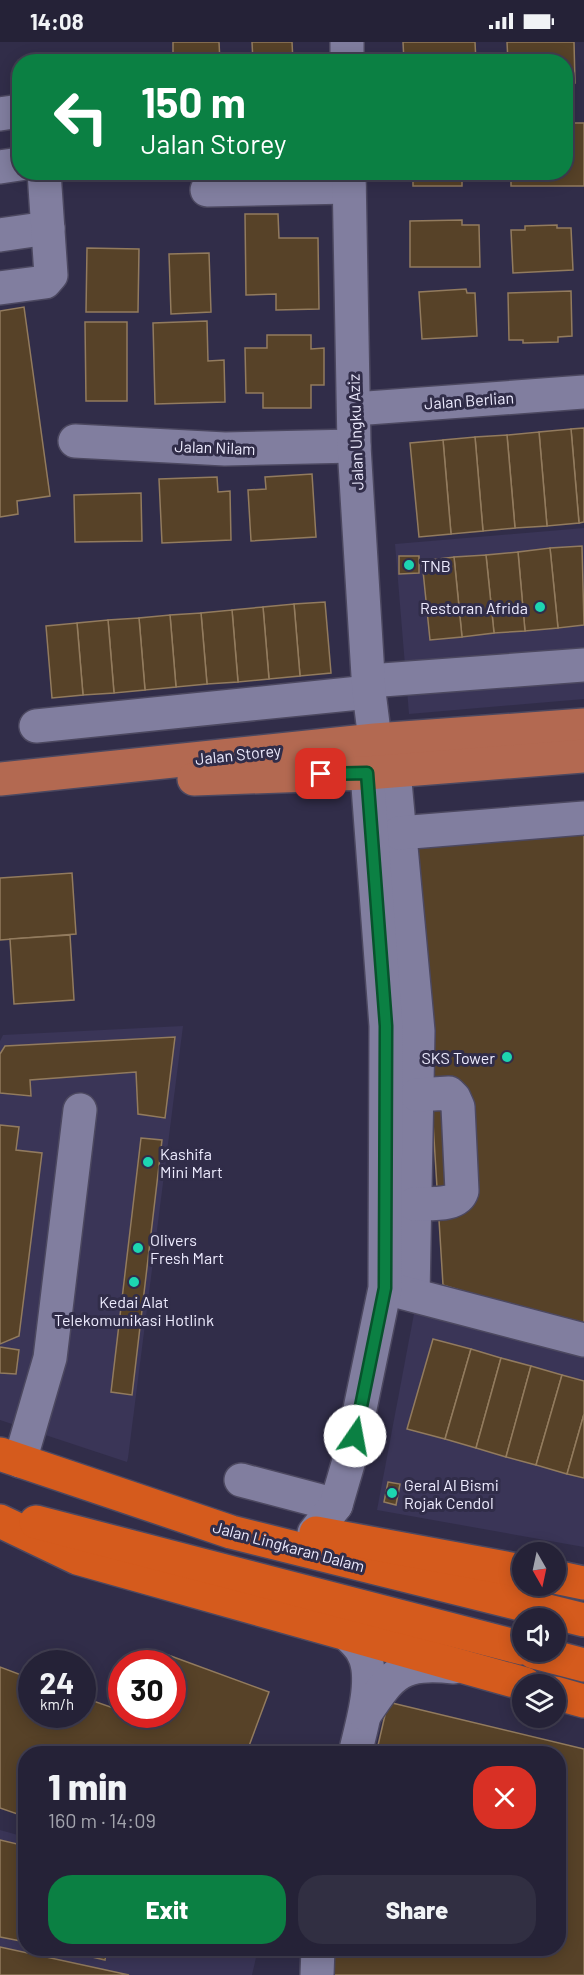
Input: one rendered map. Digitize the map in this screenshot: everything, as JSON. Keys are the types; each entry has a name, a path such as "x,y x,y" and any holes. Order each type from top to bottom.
{"highway":[{"name":"Jalan Lingkaran Dalam","path":"10,1458 231,1532 578,1619"},
{"path":"0,1510 38,1523 512,1645"},
{"path":"0,1521 77,1558 512,1681"},
{"path":"231,1532 314,1533 512,1569"},
{"path":"566,1579 584,1582"},
{"path":"566,1696 584,1701"}],"main road":[{"name":"Jalan Storey","path":"0,779 375,740 584,725"},
{"name":"Jalan Storey","path":"0,787 381,772 584,756"}],"street":[{"path":"0,288 45,282 51,275 45,180"},
{"path":"208,200 349,188"},
{"name":"Jalan Ungku Aziz","path":"349,188 354,446 369,687 381,772"},
{"path":"0,235 48,228"},
{"name":"Jalan Berlian","path":"354,409 584,392"},
{"name":"Jalan Nilam","path":"75,441 225,449 354,446"},
{"path":"36,726 369,687 584,665"},
{"path":"314,1533 336,1505 399,1291 414,1204 418,1031 399,832 381,772"},
{"path":"381,772 386,1026 399,1291"},
{"path":"399,832 584,818"},
{"path":"414,1204 454,1202 460,1197 462,1191 458,1107 454,1098 449,1093 417,1095"},
{"path":"10,1458 50,1358 80,1110"},
{"path":"399,1291 584,1340"},
{"path":"241,1480 336,1505"},
{"path":"348,1635 364,1653 367,1666 368,1682 364,1716 357,1746"},
{"path":"364,1716 384,1686 397,1674 414,1666 432,1665 467,1669"},
{"path":"317,1975 318,1956"}],"shaded area":[{"path":"584,528 584,699 409,714 395,544"},
{"path":"183,1026 127,1462 0,1420 0,1041 3,1035"},
{"path":"416,1303 584,1356 584,1547 377,1510"},
{"path":"0,1830 18,1835 18,1956 256,1956 252,1975 0,1975"}],"building":[{"path":"173,42 219,42 220,54 173,54"},
{"path":"252,42 292,42 293,54 253,54"},
{"path":"403,42 475,42 476,54 404,54"},
{"path":"507,42 574,42 575,83 573,83 573,54 508,54"},
{"path":"573,123 584,123 584,186 511,186 511,180 573,180"},
{"path":"413,180 462,180 462,186 413,186"},
{"path":"245,214 278,214 279,238 318,238 319,309 276,310 276,294 246,295"},
{"path":"462,220 462,225 479,225 480,267 410,267 410,221"},
{"path":"557,225 557,228 571,228 573,270 513,273 511,230 525,230 525,226"},
{"path":"87,248 139,249 138,312 86,312"},
{"path":"209,253 211,312 171,314 169,254"},
{"path":"466,289 467,293 475,293 477,336 422,339 419,292"},
{"path":"571,291 572,336 558,337 558,342 523,343 523,340 509,340 508,293"},
{"path":"24,307 50,496 17,501 18,514 0,517 0,311"},
{"path":"207,321 208,361 224,360 225,402 155,404 153,323"},
{"path":"85,322 127,322 127,401 86,401"},
{"path":"267,335 311,335 311,349 324,348 324,385 311,385 311,408 263,408 263,393 246,393 245,348 267,348"},
{"path":"584,428 584,522 579,523 571,429"},
{"path":"571,429 579,523 547,526 539,432"},
{"path":"539,432 547,526 515,528 507,435"},
{"path":"507,435 515,528 483,531 475,437"},
{"path":"475,437 483,531 451,534 443,440"},
{"path":"443,440 451,534 419,537 410,443"},
{"path":"312,474 316,537 251,541 248,490 266,489 265,477"},
{"path":"217,477 218,492 230,491 231,540 162,543 159,479"},
{"path":"141,493 142,541 75,542 74,495"},
{"path":"582,546 584,625 558,628 550,548"},
{"path":"550,548 558,628 525,631 518,552"},
{"path":"518,552 525,631 494,633 486,555"},
{"path":"486,555 494,633 462,637 454,557"},
{"name":"TNB","path":"399,556 419,556 419,573 399,574"},
{"path":"454,557 462,637 430,640 422,561"},
{"path":"325,602 331,673 300,676 294,604"},
{"path":"294,604 300,676 269,679 263,607"},
{"path":"263,607 269,679 238,682 232,610"},
{"path":"232,610 238,682 207,684 201,613"},
{"path":"201,613 207,684 176,687 170,615"},
{"path":"170,615 176,687 145,690 139,618"},
{"path":"139,618 145,690 114,693 108,620"},
{"path":"108,620 114,693 83,695 77,623"},
{"path":"77,623 83,695 52,698 46,626"},
{"name":"SKS Tower","path":"584,815 584,1329 443,1285 415,830"},
{"path":"72,873 76,934 0,940 0,878"},
{"path":"70,935 74,1000 14,1004 10,939"},
{"path":"175,1037 165,1118 138,1114 136,1072 30,1080 31,1096 0,1093 0,1054 5,1046"},
{"path":"0,1125 19,1127 16,1150 42,1153 19,1336 0,1344"},
{"path":"141,1138 162,1140 132,1395 111,1392"},
{"path":"433,1339 471,1349 445,1439 407,1429"},
{"path":"0,1347 19,1350 16,1374 0,1373"},
{"path":"471,1349 501,1358 476,1448 445,1439"},
{"path":"501,1358 531,1366 506,1457 476,1448"},
{"path":"531,1366 562,1375 536,1465 506,1457"},
{"path":"562,1375 584,1381 584,1414 567,1474 536,1465"},
{"path":"584,1414 584,1478 567,1474"},
{"path":"388,1482 400,1484 396,1505 384,1502"},
{"path":"186,1662 269,1692 249,1746 18,1746 18,1814 0,1808 0,1667 18,1674 18,1728 96,1728 96,1702 108,1706 108,1728 186,1728"},
{"path":"388,1702 584,1749 584,1975 321,1975 326,1956 566,1956 566,1746 378,1746"},
{"path":"0,1840 18,1844 18,1940 0,1937"},
{"path":"0,1947 18,1951 18,1956 41,1956 129,1975 0,1975"},
{"path":"88,1956 106,1956 105,1960"}],"place":[{"name":"TNB","path":"409,565"},
{"name":"Restoran Afrida","path":"540,607"},
{"name":"SKS Tower","path":"507,1057"},
{"name":"Kashifa Mini Mart","path":"148,1162"},
{"name":"Olivers Fresh Mart","path":"138,1248"},
{"name":"Kedai Alat Telekomunikasi Hotlink","path":"134,1282"},
{"name":"Geral Al Bismi Rojak Cendol","path":"392,1493"}],"route":[{"path":"321,774 367,773 386,1026 385,1288 355,1436"}]}
